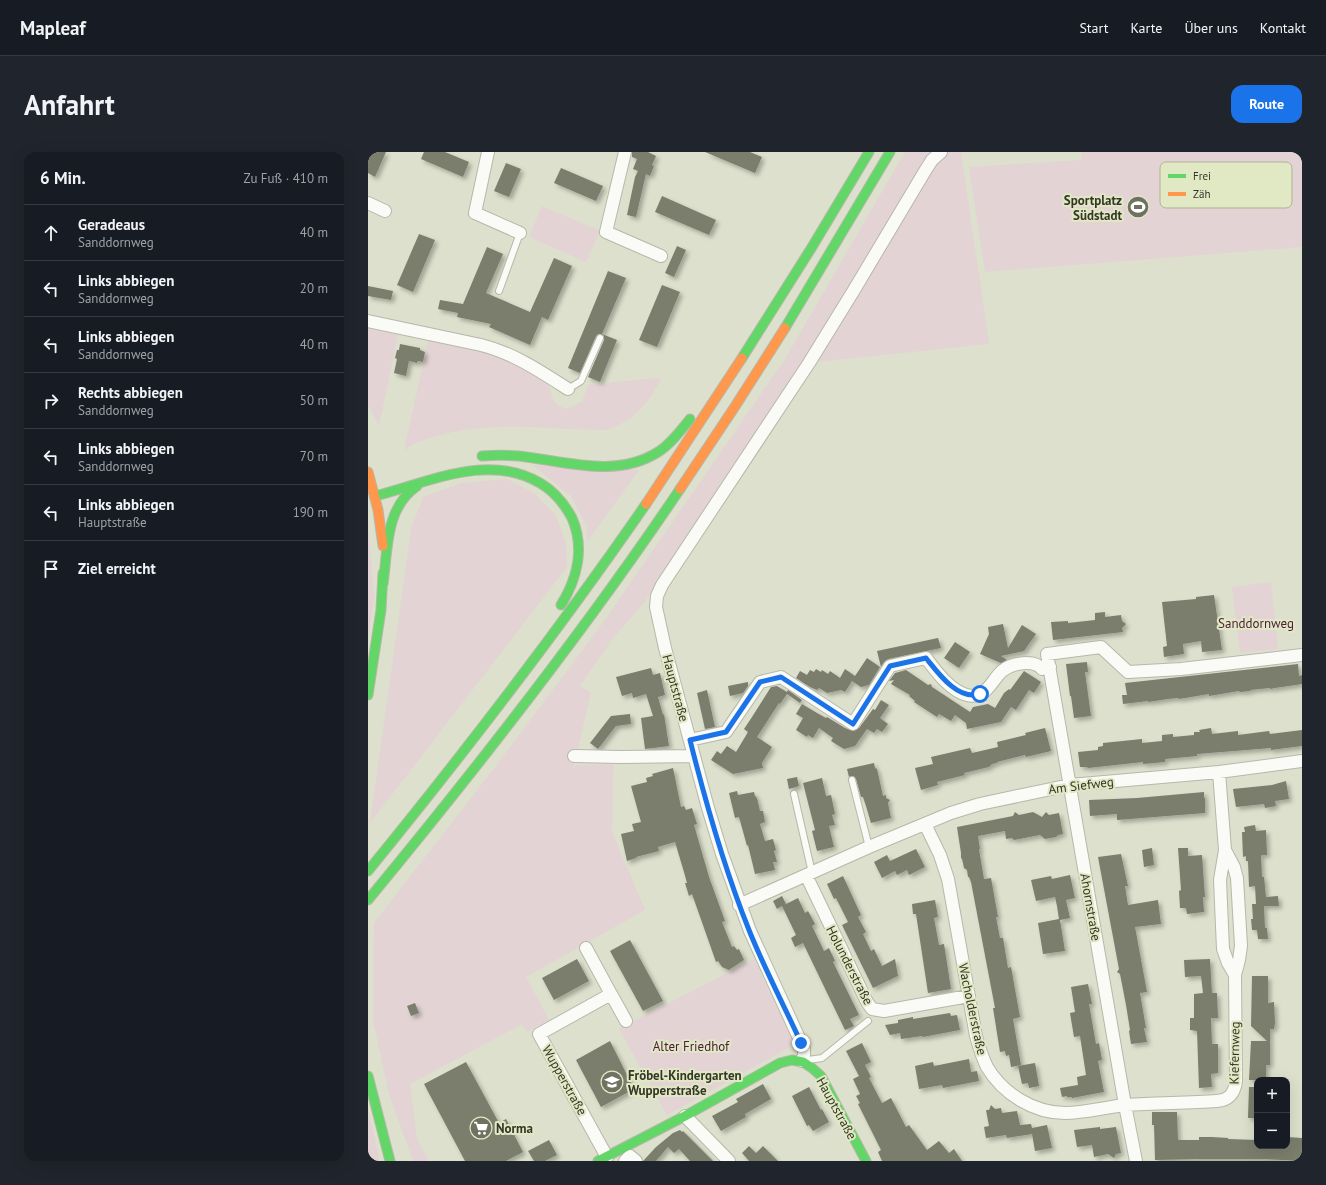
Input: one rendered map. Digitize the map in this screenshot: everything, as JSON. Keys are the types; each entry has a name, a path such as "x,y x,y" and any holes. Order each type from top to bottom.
{"main road":[{"path":"368,871 480,731 557,628 636,518 694,433 755,338 826,225 869,152"},
{"path":"368,900 513,718 647,537 770,352 856,212 890,152"},
{"path":"729,361 755,338"},
{"path":"475,457 514,456 592,467 623,466 658,452 674,437 695,411"},
{"path":"375,496 466,472 487,469 512,471 527,476 542,484 553,493 564,506 573,521 579,548 577,570 572,586 556,612"},
{"path":"368,472 375,496 382,538 383,584"},
{"path":"371,482 382,479"},
{"path":"368,695 378,631 391,524 395,509 405,494 421,483"},
{"path":"480,731 488,707 499,690"},
{"name":"Wupperstraße","path":"602,1159 685,1116 780,1063 791,1060 802,1061"},
{"name":"Hauptstraße","path":"802,1061 812,1067 821,1076 866,1161"},
{"path":"368,1076 390,1161"}],"street":[{"path":"488,152 475,213 520,233"},
{"path":"626,152 606,232 661,256"},
{"name":"Hauptstraße","path":"802,1061 804,1051 801,1043 739,905 722,854 665,648 656,607 656,599 660,588 809,363 932,160 941,152"},
{"path":"368,203 386,211"},
{"path":"368,321 491,347 542,372 568,390"},
{"name":"Ahornstraße","path":"1136,1161 1047,654 1101,647 1128,672 1181,669 1302,655"},
{"path":"690,740 726,732 760,682 781,677 853,724 890,666 926,658 947,683 964,694 974,696 983,693 1003,670 1010,666 1031,662 1042,669 1050,667"},
{"path":"574,756 694,756"},
{"name":"Am Siefweg","path":"739,905 869,847 958,811 980,804 1070,785 1219,772 1302,760"},
{"name":"Kiefernweg","path":"1219,772 1225,850 1220,872 1223,949 1228,963 1235,975"},
{"name":"Wacholderstraße","path":"925,824 940,855 948,878 976,1036 983,1058 997,1081 1008,1092 1020,1100 1041,1110 1061,1113 1126,1105"},
{"name":"Kiefernweg","path":"1126,1105 1225,1100 1231,1096 1234,1089 1236,1082 1235,975 1241,946 1237,878 1225,850"},
{"name":"Holunderstraße","path":"809,874 867,1002 872,1009 884,1012 969,996"},
{"path":"586,948 626,1021"},
{"name":"Wupperstraße","path":"602,1159 539,1034 611,994"},
{"path":"685,1116 729,1161"}],"lane":[{"path":"499,291 520,233"},
{"path":"568,390 581,381 600,338"},
{"path":"852,780 869,847"},
{"path":"794,794 809,874"},
{"path":"802,1061 822,1058 868,1021"}],"green space":[{"path":"905,152 939,152 757,433 644,603 613,638 580,686 591,693 573,769 576,765 613,764 612,832 645,910 526,977 549,1020 527,1032 522,1024 410,1084 417,1139 429,1161 413,1161 389,1094 373,1020 374,923 495,767 605,620 785,359"},
{"path":"947,152 961,152 989,344 814,362 938,159"},
{"name":"Sportplatz Südstadt","path":"1081,152 1302,152 1302,247 985,272 969,167 1082,160"},
{"path":"542,206 600,231 586,262 529,237"},
{"path":"368,329 398,335 379,426 368,405"},
{"path":"428,340 468,348 498,357 518,366 543,380 550,387 555,402 559,406 566,409 582,402 588,385 656,378 661,380 639,411 625,421 607,430 520,427 477,428 422,440 411,445 404,451"},
{"path":"533,465 639,470 587,542 587,527 571,496"},
{"path":"507,479 534,493 555,514 566,542 567,567 370,823 411,529 423,497 461,483"},
{"path":"368,524 374,598 368,638"},
{"name":"Sanddornweg","path":"1271,582 1278,649 1240,653 1232,587"},
{"name":"Alter Friedhof","path":"754,959 791,1038 792,1042 790,1047 667,1115 619,1029"},
{"path":"368,1110 380,1161 368,1161"}],"building":[{"path":"368,152 386,152 375,177 368,173"},
{"path":"424,152 445,152 469,162 463,177 421,159"},
{"path":"632,152 648,152 656,156 652,165 654,166 650,176 646,174 636,217 627,215 635,177 638,171 633,169 637,159 632,157"},
{"path":"705,152 750,152 762,157 755,173"},
{"path":"506,163 521,169 509,197 494,191"},
{"path":"561,168 603,186 596,201 554,183"},
{"path":"662,196 716,220 709,235 655,212"},
{"path":"419,234 435,240 413,292 397,285"},
{"path":"677,246 686,250 674,277 665,273"},
{"path":"487,247 503,254 486,293 530,312 554,258 572,266 548,320 542,317 530,345 489,327 491,324 457,317 458,313 438,309 440,300 463,304"},
{"path":"608,271 626,278 602,334 617,340 600,382 588,377 604,340 604,336 601,334 596,336 580,373 568,368"},
{"path":"662,285 680,292 657,347 639,340"},
{"path":"368,286 393,291 391,300 368,296"},
{"path":"400,344 420,348 420,350 425,352 423,362 418,361 417,363 409,361 406,376 394,373 397,359 395,358"},
{"path":"1214,595 1222,650 1202,652 1201,641 1183,644 1184,654 1164,657 1163,647 1167,646 1162,602 1196,599 1196,597"},
{"path":"1105,612 1105,617 1121,615 1122,621 1126,624 1122,628 1123,632 1053,640 1051,622 1068,621 1068,623 1095,620 1095,613"},
{"path":"1003,624 1008,648 1022,625 1036,634 1024,651 1001,656 1007,660 1001,663 980,654 989,634 988,627"},
{"path":"938,638 941,648 888,659 881,667 877,651"},
{"path":"955,642 970,652 959,668 944,658"},
{"path":"867,658 880,667 869,685 861,687 852,681 845,692 841,690 827,693 819,688 817,690 810,687 796,678 800,671 807,675 810,670 814,672 816,669 821,672 822,670 828,674 830,671 840,678 845,669 855,676"},
{"path":"1087,662 1088,672 1085,672 1091,716 1074,718 1066,664"},
{"path":"1298,664 1299,676 1302,675 1302,684 1209,696 1209,694 1179,699 1123,704 1122,695 1127,695 1125,683"},
{"path":"651,668 653,675 660,673 665,695 658,697 663,715 664,714 669,746 645,749 641,718 653,716 646,694 633,698 632,693 622,696 616,677"},
{"path":"906,670 928,685 931,684 932,687 970,712 973,707 988,704 995,708 1004,693 1009,689 1010,690 1024,671 1041,682 1034,693 1029,690 1016,710 1011,707 1001,722 967,729 966,723 955,715 951,721 939,714 937,717 914,702 915,701 909,696 910,695 891,684 894,680 889,681 895,673"},
{"path":"748,682 748,686 743,693 730,696 728,686"},
{"path":"777,686 787,692 788,690 802,700 800,703 787,694 780,704 779,703 757,737 772,747 762,763 763,768 733,774 711,760 717,751 721,754 727,746 736,752 748,732 744,729 771,687"},
{"path":"707,690 715,727 705,729 697,693"},
{"path":"881,700 889,705 880,718 888,724 882,732 877,729 874,733 867,729 855,746 844,749 831,741 833,738 819,728 813,738 808,735 807,737 796,730 803,718 796,714 802,704 853,731 859,728 873,709 875,710"},
{"path":"630,714 631,724 616,726 598,749 590,743 611,716"},
{"path":"1045,728 1051,751 1026,757 1025,755 997,762 989,767 964,773 965,775 937,782 938,785 921,790 915,768 933,764 931,757 970,748 972,753 998,747 997,742 1026,735 1025,733"},
{"path":"1211,728 1212,734 1238,731 1238,735 1269,731 1270,734 1302,730 1302,746 1271,750 1271,748 1197,754 1197,756 1165,759 1165,762 1143,764 1143,762 1088,768 1080,767 1078,752 1098,750 1098,747 1103,746 1103,743 1142,739 1142,743 1162,741 1162,735 1173,734 1173,737 1194,735 1194,732 1200,732 1199,730"},
{"path":"874,763 875,768 877,769 883,796 886,795 886,798 890,800 888,803 891,818 871,823 856,779 853,776 849,777 847,769"},
{"path":"673,768 681,807 684,806 686,810 692,808 697,824 694,825 709,877 725,921 722,922 732,947 734,946 737,950 739,949 744,960 729,970 722,967 718,961 716,962 692,894 689,896 685,883 687,883 675,842 658,847 659,851 627,861 621,834 634,831 632,824 641,822 631,786 647,782 646,778 653,776 652,774"},
{"path":"797,777 799,786 789,789 787,779"},
{"path":"822,778 826,796 831,795 835,814 832,815 835,825 829,826 834,847 817,851 812,831 815,830 803,783"},
{"path":"1286,781 1289,799 1275,801 1276,806 1265,808 1264,804 1236,807 1233,789 1272,785"},
{"path":"737,791 738,795 754,792 757,798 760,811 763,811 765,822 760,824 765,841 773,839 776,850 774,851 777,862 773,862 775,870 755,874 748,845 747,846 739,817 735,818 729,793"},
{"path":"1204,792 1205,813 1117,820 1117,814 1090,816 1089,800 1137,798"},
{"path":"1015,812 1019,815 1033,812 1042,817 1046,812 1049,815 1059,813 1063,834 1045,839 1040,835 1014,840 1012,838 1006,839 1005,831 978,836 984,879 991,878 1000,938 1003,938 1008,968 1011,967 1020,1017 1013,1019 1021,1065 1011,1067 1009,1055 1006,1056 1005,1051 1000,1052 993,1008 995,1008 971,882 961,858 957,827 1013,816"},
{"path":"1255,825 1256,831 1266,830 1267,855 1261,855 1262,877 1264,877 1266,897 1278,896 1279,906 1264,906 1265,928 1267,928 1268,939 1258,939 1257,930 1252,930 1252,904 1256,904 1255,886 1249,887 1248,861 1246,861 1246,856 1243,857 1242,832 1245,832 1244,827"},
{"path":"1152,848 1154,865 1144,867 1142,850"},
{"path":"1178,848 1188,848 1188,856 1202,855 1205,897 1203,897 1204,912 1187,914 1186,908 1180,908 1179,891 1181,890"},
{"path":"916,849 925,867 909,875 907,870 897,875 895,871 882,878 874,862 887,855 890,861"},
{"path":"1121,854 1128,886 1125,886 1128,905 1158,900 1161,924 1135,927 1147,992 1140,993 1147,1042 1131,1044 1126,1005 1120,974 1117,972 1119,969 1098,857"},
{"path":"1070,875 1075,898 1066,900 1070,918 1060,920 1065,951 1043,954 1038,923 1059,919 1057,906 1055,897 1036,901 1031,880 1051,876 1052,879"},
{"path":"843,876 861,915 858,917 866,932 863,934 871,951 874,949 882,966 895,959 898,976 873,988 842,925 848,922 827,884"},
{"path":"782,896 786,904 798,898 805,913 808,911 815,924 812,926 824,951 829,948 835,961 833,962 859,1015 850,1019 854,1026 845,1030 803,943 795,947 791,938 796,935 782,906 777,909 773,901"},
{"path":"935,900 938,917 934,918 939,945 944,944 951,989 928,993 916,914 913,914 912,904"},
{"path":"630,940 663,1001 643,1011 610,951"},
{"path":"577,959 589,981 554,1000 542,978"},
{"path":"1210,959 1212,993 1217,993 1218,1018 1211,1018 1212,1044 1218,1044 1218,1073 1211,1074 1212,1087 1199,1088 1197,1031 1190,1030 1190,1018 1194,1018 1194,994 1203,993 1201,976 1185,977 1184,960"},
{"path":"1252,976 1268,976 1268,1003 1274,1002 1275,1023 1274,1029 1270,1029 1270,1065 1266,1065 1266,1077 1254,1077 1254,1080 1249,1080 1251,1041 1267,1041 1251,1026"},
{"path":"1088,984 1092,1004 1089,1004 1096,1044 1099,1043 1102,1060 1098,1061 1104,1092 1072,1098 1067,1096 1062,1097 1060,1088 1078,1085 1077,1077 1086,1075 1080,1036 1074,1037 1070,1013 1075,1012 1071,987"},
{"path":"415,1003 419,1013 411,1016 407,1006"},
{"path":"950,1013 951,1016 957,1015 960,1030 923,1037 901,1039 900,1033 890,1035 885,1025 898,1023 898,1020 913,1017 913,1019"},
{"path":"610,1041 634,1089 601,1107 576,1060"},
{"path":"862,1043 871,1062 865,1065 871,1077 869,1078 882,1103 891,1098 906,1127 909,1125 927,1150 939,1141 949,1153 954,1149 962,1161 882,1161 878,1152 881,1150 858,1104 860,1103 856,1096 860,1094 853,1079 859,1076 846,1051"},
{"path":"969,1059 971,1072 977,1071 979,1081 943,1088 942,1085 919,1089 915,1066 933,1062 934,1066"},
{"path":"466,1062 499,1123 506,1119 523,1152 506,1161 465,1161 424,1084"},
{"path":"1035,1063 1039,1086 1029,1088 1028,1083 1022,1084 1018,1066"},
{"path":"763,1084 771,1099 745,1114 746,1117 721,1131 712,1116 738,1102 736,1099"},
{"path":"809,1087 829,1122 813,1131 809,1125 807,1126 792,1096"},
{"path":"1249,1087 1254,1087 1254,1118 1248,1118"},
{"path":"991,1105 995,1109 1001,1108 1002,1113 1017,1111 1020,1125 1031,1124 1032,1128 1047,1125 1052,1148 1035,1151 1032,1134 1007,1138 1006,1135 986,1138 984,1127 989,1126 986,1110 989,1110"},
{"path":"1152,1112 1177,1112 1178,1140 1199,1140 1199,1137 1254,1140 1254,1149 1290,1149 1290,1137 1302,1138 1302,1161 1263,1159 1155,1160 1154,1125 1152,1125"},
{"path":"1100,1127 1100,1129 1116,1127 1121,1153 1116,1154 1114,1158 1108,1154 1094,1157 1092,1145 1077,1147 1074,1130"},
{"path":"680,1130 682,1132 683,1131 713,1161 690,1161 679,1149 674,1153 668,1147 656,1161 643,1161 656,1147 673,1133"},
{"path":"549,1140 557,1155 545,1161 534,1161 528,1151"},
{"path":"749,1146 756,1153 763,1146 778,1161 749,1161 742,1153"}],"traffic: fast":[{"path":"742,358 812,247 869,152"},
{"path":"785,328 890,152"},
{"path":"482,456 519,456 590,466 625,465 642,460 663,449 676,437 690,419"},
{"path":"375,496 436,478 479,470 500,470 520,474 540,483 554,494 566,507 576,529 578,552 575,574 567,595 561,605"},
{"path":"383,584 393,517 407,495 417,486"},
{"path":"368,900 529,699 606,595 680,489"},
{"path":"368,871 511,690 580,598 646,504"},
{"path":"368,695 381,610 383,573"},
{"path":"598,1161 685,1116 780,1063 792,1060 803,1062 821,1076 866,1161"},
{"path":"368,1076 390,1161"}],"traffic: slow":[{"path":"680,489 785,328"},
{"path":"646,504 742,358"},
{"path":"368,472 378,510 383,546"}],"place":[{"name":"Sportplatz Südstadt","path":"1138,207"},
{"name":"Fröbel-Kindergarten Wupperstraße","path":"612,1082"},
{"name":"Norma","path":"481,1128"}],"route":[{"path":"801,1043 741,910 708,808 690,740 726,732 760,682 781,677 853,724 890,666 926,658 947,683 967,695 974,696 980,694"}]}
